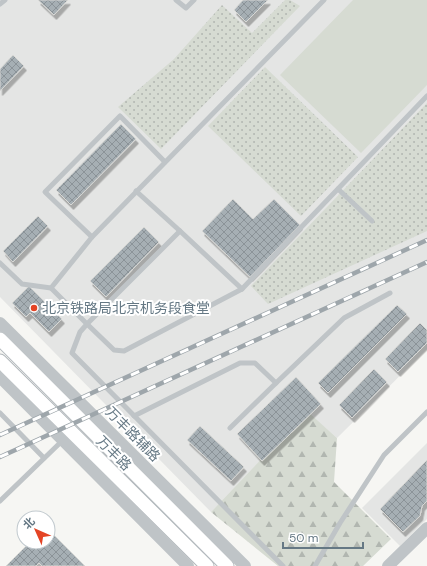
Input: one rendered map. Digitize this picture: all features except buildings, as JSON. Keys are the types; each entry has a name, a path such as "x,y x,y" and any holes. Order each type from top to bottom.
{"main road":[{"name":"万丰路","path":"0,339 227,566"},
{"name":"万丰路","path":"0,361 206,566"}],"street":[{"name":"万丰路辅路","path":"0,322 245,566"},
{"path":"0,377 188,566"},
{"path":"388,566 427,528"}],"lane":[{"path":"0,4 4,0"},
{"path":"176,0 186,8 194,0"},
{"path":"51,288 92,237 324,0"},
{"path":"0,263 22,284 51,288 114,350 124,351 242,289 427,96"},
{"path":"92,237 45,192 120,116 165,162"},
{"path":"338,189 372,221"},
{"path":"136,191 242,289"},
{"path":"180,231 87,324 80,332 72,353 283,566"},
{"path":"230,428 344,318 390,293"},
{"path":"134,416 240,363 255,363 276,383"},
{"path":"315,566 340,523 384,455 427,412"},
{"path":"0,413 44,458"},
{"path":"0,501 63,440"}],"shaded area":[{"path":"0,0 427,0 427,349 337,438 307,412 211,512 0,297"},
{"path":"427,443 427,519 400,546 362,508"}],"green space":[{"path":"285,0 290,0 300,6 161,149 118,107 174,59 222,5 252,33"},
{"path":"353,0 427,0 427,85 361,153 280,75"},
{"path":"265,67 358,157 301,216 208,126"},
{"path":"427,103 427,231 268,304 251,286"},
{"path":"307,411 337,438 334,482 391,539 363,566 278,566 211,512"}],"railway":[{"path":"0,435 427,240"},
{"path":"0,457 427,262"}],"place":[{"name":"北京铁路局北京机务段食堂","path":"34,308"}]}
